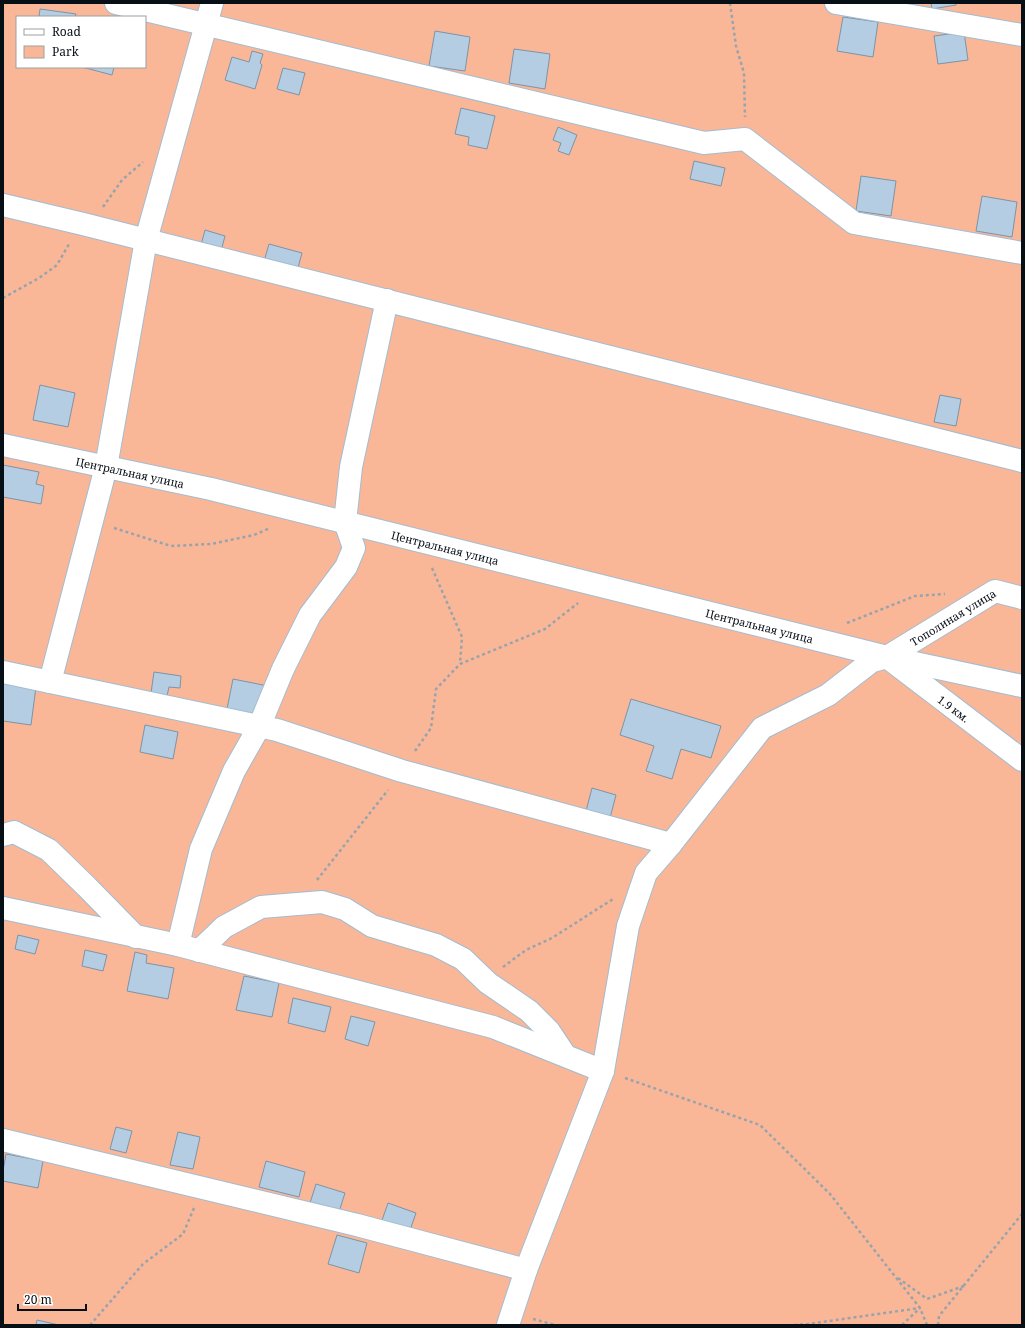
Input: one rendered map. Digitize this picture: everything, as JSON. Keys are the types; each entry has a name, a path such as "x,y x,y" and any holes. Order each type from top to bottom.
{"street":[{"path":"116,3 704,143 745,139 854,223 1022,253"},
{"path":"50,682 106,466 146,240 212,3"},
{"path":"836,3 1022,35"},
{"path":"3,205 387,300 1022,461"},
{"path":"178,945 201,849 234,771 259,727 283,669 310,615 346,567 354,548 345,522 351,467 387,300"},
{"name":"Центральная улица","path":"3,445 211,489 887,657 1022,686"},
{"name":"Тополиная улица","path":"508,1325 526,1270 603,1071 628,926 646,873 671,844 762,728 828,695 872,661 887,657 996,591 1022,598"},
{"name":"1.9 км.","path":"887,657 1022,760"},
{"path":"3,672 277,730 402,771 671,844"},
{"path":"3,835 14,832 49,850 136,937"},
{"path":"199,951 224,927 261,907 322,902 345,909 372,926 436,945 463,959 488,983 529,1011 549,1031 565,1055"},
{"path":"3,908 178,945 493,1028 603,1071"},
{"path":"3,1140 357,1225 526,1270"}],"path":[{"path":"730,3 736,46 744,73 745,139"},
{"path":"3,298 39,278 57,265 83,224 97,215 122,180 144,161"},
{"path":"92,522 171,546 211,544 254,535 304,512"},
{"path":"418,540 442,588 462,637 460,664"},
{"path":"298,904 402,771 431,728 436,689 460,664 545,628 600,586"},
{"path":"846,624 915,596 952,594"},
{"path":"488,983 496,972 526,950 552,938 616,898"},
{"path":"603,1071 760,1125 830,1194 920,1308 927,1325"},
{"path":"90,1325 143,1264 183,1234 203,1188"},
{"path":"938,1325 939,1316 1022,1214"},
{"path":"894,1276 927,1299 964,1286"},
{"path":"794,1325 920,1308"},
{"path":"902,1325 920,1308"}],"green space":[{"path":"3,3 1022,3 1022,1325 3,1325"}],"building":[{"path":"931,3 956,3 956,5 932,9"},
{"path":"40,9 76,14 75,16 39,16"},
{"path":"843,17 878,22 873,57 837,51"},
{"path":"435,31 470,37 465,71 429,66"},
{"path":"964,32 968,60 938,64 934,36"},
{"path":"514,49 550,54 545,89 509,83"},
{"path":"252,51 263,54 260,63 262,65 255,89 225,80 232,57 249,62"},
{"path":"86,68 114,68 112,75"},
{"path":"283,68 305,73 299,95 277,89"},
{"path":"461,108 495,116 487,149 468,145 469,137 455,134"},
{"path":"558,127 577,135 569,155 558,151 561,143 553,140"},
{"path":"694,161 725,168 721,186 690,179"},
{"path":"861,176 896,181 891,216 856,211"},
{"path":"982,196 1017,202 1012,237 976,231"},
{"path":"205,230 225,236 221,251 201,245"},
{"path":"269,244 302,253 296,275 263,265"},
{"path":"40,385 75,393 68,427 33,420"},
{"path":"940,395 961,399 956,426 934,422"},
{"path":"3,465 39,472 36,484 44,486 41,504 3,497"},
{"path":"154,672 181,676 180,688 169,687 167,696 151,693"},
{"path":"233,679 268,686 261,721 226,714"},
{"path":"3,683 36,687 31,725 3,721"},
{"path":"631,699 721,726 711,758 681,749 672,779 646,771 654,746 620,735"},
{"path":"145,725 178,732 173,759 140,752"},
{"path":"592,788 616,795 610,818 586,811"},
{"path":"18,935 39,940 35,954 15,949"},
{"path":"85,950 107,955 103,971 82,966"},
{"path":"135,952 147,955 146,963 174,968 168,999 127,991"},
{"path":"244,976 279,983 272,1017 236,1010"},
{"path":"293,998 331,1007 325,1032 288,1023"},
{"path":"351,1016 375,1022 368,1046 345,1039"},
{"path":"116,1127 132,1131 126,1153 110,1149"},
{"path":"178,1132 200,1137 193,1169 170,1165"},
{"path":"6,1154 43,1161 38,1188 3,1181"},
{"path":"266,1161 305,1172 299,1197 259,1187"},
{"path":"316,1184 345,1193 339,1212 310,1203"},
{"path":"388,1203 416,1213 409,1233 381,1223"},
{"path":"337,1235 367,1243 359,1273 328,1264"},
{"path":"37,1320 59,1325 36,1325"}]}
